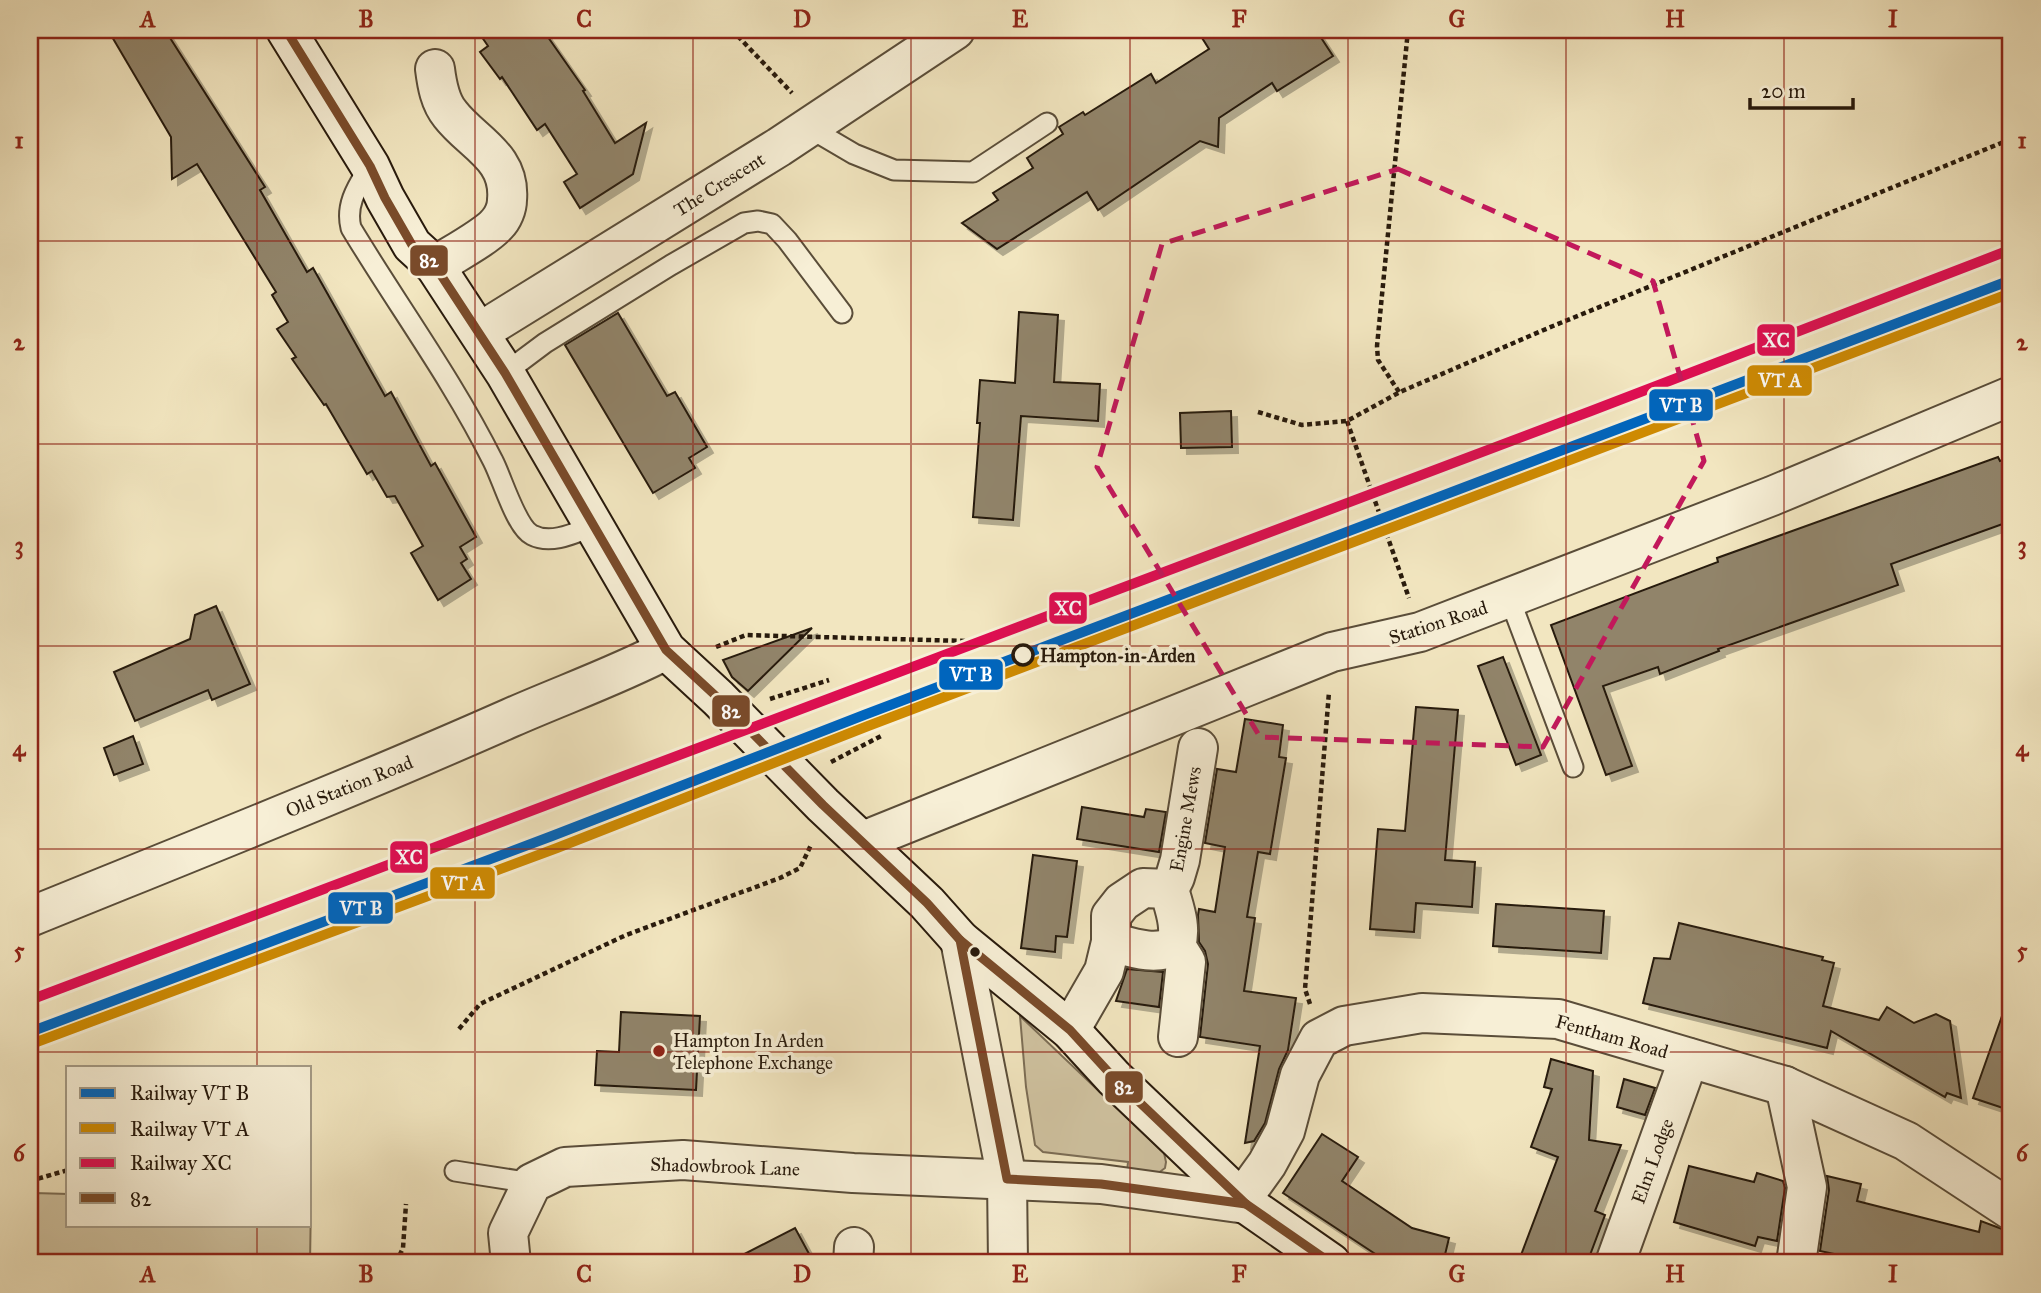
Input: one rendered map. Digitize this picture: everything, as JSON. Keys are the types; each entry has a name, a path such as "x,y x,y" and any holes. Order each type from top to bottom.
{"street":[{"path":"286,30 370,166 412,244 435,266 480,332 666,650 719,698 927,903 960,940 1070,1030 1114,1078 1243,1202 1331,1263"},
{"name":"The Crescent","path":"480,332 956,30"},
{"path":"435,69 438,89 448,113 489,151 503,171 508,189 507,207 498,224 435,266"},
{"name":"Station Road","path":"843,822 1332,652 1420,632 1772,496 2011,396"},
{"name":"Old Station Road","path":"30,917 468,736 666,650"},
{"name":"Engine Mews","path":"1178,1037 1186,962 1176,946 1179,937 1178,923 1169,889 1180,860 1198,748"},
{"name":"Engine Mews","path":"1070,1030 1104,971 1111,942 1111,916 1122,902 1143,888 1169,889"},
{"path":"960,940 1007,1179 1008,1263"},
{"path":"1111,942 1163,952 1176,946"},
{"name":"Fentham Road","path":"1319,1038 1344,1026 1422,1013 1558,1019 1785,1086 1906,1141 2010,1206"},
{"path":"1243,1202 1285,1131 1300,1075 1319,1038"},
{"name":"Elm Lodge","path":"1615,1263 1689,1058"},
{"path":"1785,1086 1807,1187 1796,1263"},
{"name":"Shadowbrook Lane","path":"532,1183 565,1167 682,1160 853,1173 1101,1184 1243,1202"},
{"path":"511,1263 508,1233 532,1183"}],"lane":[{"path":"820,118 854,154 894,170 973,172 1047,123"},
{"path":"370,166 350,207 351,228 485,444 522,528 533,536 547,538 564,537 593,526"},
{"path":"505,373 545,343 744,223 758,221 772,224 842,313"},
{"path":"1509,597 1573,768"},
{"path":"455,1171 532,1183"}],"path":[{"path":"732,30 788,92 820,118"},
{"path":"1400,392 1378,360 1377,346 1408,30"},
{"path":"1258,412 1302,425 1347,421 1400,392 1553,326 2011,139"},
{"path":"1347,421 1397,562"},
{"path":"705,651 746,635 965,641"},
{"path":"1319,1038 1305,989 1332,652"},
{"path":"760,702 830,680"},
{"path":"824,766 883,735"},
{"path":"459,1029 480,1004 626,935 780,878 800,868 810,845 843,822"},
{"path":"30,1181 66,1171"},
{"path":"396,1263 403,1248 406,1204"}],"highlighted area":[{"path":"1398,169 1653,281 1704,461 1543,747 1260,737 1097,467 1162,244"}],"shaded area":[{"path":"1020,1016 1164,1153 1165,1168 1157,1174 1127,1172 1128,1162 1043,1152 1035,1145 1026,1087"},
{"path":"34,1193 66,1194 66,1226 311,1226 310,1263 32,1263"}],"building":[{"path":"108,30 165,30 265,187 260,190 307,272 313,268 385,396 391,392 431,466 435,463 476,537 460,547 467,559 461,563 471,579 438,600 411,553 423,546 395,496 387,497 372,471 367,474 326,404 324,405 292,359 296,357 277,329 288,322 272,295 276,292 197,164 172,179 171,137"},
{"path":"477,30 543,30 585,90 583,91 615,143 646,123 633,174 580,208 564,182 577,174 545,124 537,130 502,77 500,79 480,52 488,46"},
{"path":"1197,30 1316,30 1333,56 1277,91 1272,83 1219,118 1218,147 1200,141 1098,210 1087,192 997,249 962,223 998,200 993,193 1033,168 1027,158 1063,134 1059,127 1083,112 1085,115 1151,74 1156,83 1209,49"},
{"path":"1019,312 1058,315 1054,382 1100,384 1098,421 1021,416 1013,520 973,517 980,423 977,423 980,380 1015,383"},
{"path":"618,313 667,396 675,392 707,447 689,458 695,468 653,493 565,345"},
{"path":"1231,411 1232,447 1181,448 1180,413"},
{"path":"1998,457 2000,461 2011,457 2011,521 1891,564 1898,585 1718,649 1719,651 1660,674 1658,667 1603,686 1632,766 1606,775 1551,625 1718,562 1717,558"},
{"path":"216,606 250,684 212,700 208,690 135,721 114,672 190,639 195,615"},
{"path":"812,628 748,691 732,677 723,660"},
{"path":"1503,657 1541,755 1516,765 1478,666"},
{"path":"1416,707 1458,710 1445,860 1475,862 1472,907 1416,903 1414,932 1370,929 1378,829 1405,831"},
{"path":"1245,719 1283,725 1279,757 1286,758 1270,854 1258,852 1247,917 1255,918 1244,991 1296,998 1288,1050 1279,1069 1265,1123 1254,1141 1245,1143 1260,1046 1200,1037 1208,964 1205,951 1199,942 1198,915 1199,909 1215,912 1225,847 1205,843 1217,769 1236,772"},
{"path":"133,736 143,764 114,775 104,748"},
{"path":"1082,807 1144,817 1146,809 1166,812 1159,852 1077,839"},
{"path":"1033,855 1077,861 1067,937 1056,936 1055,952 1021,948"},
{"path":"1496,904 1604,911 1601,953 1493,946"},
{"path":"1679,923 1823,957 1822,960 1834,963 1823,1006 1879,1020 1887,1007 1914,1023 1936,1014 1950,1021 1961,1098 1947,1093 1945,1097 1831,1031 1827,1048 1643,1003 1654,958 1670,959"},
{"path":"1127,969 1163,972 1159,1007 1116,1001"},
{"path":"2007,1002 2011,1002 2011,1093 2006,1109 1973,1098"},
{"name":"Hampton In Arden Telephone Exchange","path":"621,1012 700,1016 696,1090 595,1085 597,1051 619,1052"},
{"path":"1551,1059 1593,1071 1589,1140 1621,1145 1595,1211 1605,1215 1587,1263 1518,1263 1558,1157 1531,1147 1552,1089 1544,1087"},
{"path":"1624,1079 1655,1088 1645,1115 1617,1107"},
{"path":"1322,1134 1358,1157 1342,1181 1412,1228 1449,1238 1443,1263 1389,1263 1283,1193"},
{"path":"1689,1166 1754,1182 1757,1173 1783,1181 1785,1188 1777,1241 1758,1237 1755,1246 1674,1222"},
{"path":"1827,1176 1861,1184 1857,1201 1979,1232 1981,1221 2010,1232 2003,1263 1837,1263 1839,1255 1820,1251 1829,1190"},
{"path":"795,1228 814,1263 727,1263"}],"transit line":[{"name":"82","path":"286,30 370,166 412,245 435,266 505,373 666,650 927,903 960,940 1070,1030 1114,1078 1246,1204 1331,1263"},
{"path":"30,1032 2011,280"},
{"path":"34,1043 557,848 868,726 2011,293"},
{"name":"82","path":"960,940 1007,1179 1101,1184 1246,1204"}],"rail line":[{"name":"XC","path":"30,1000 1591,411 2007,251"}],"place":[{"name":"Hampton-in-Arden","path":"1023,655"},
{"name":"Hampton In Arden Telephone Exchange","path":"659,1051"}]}
